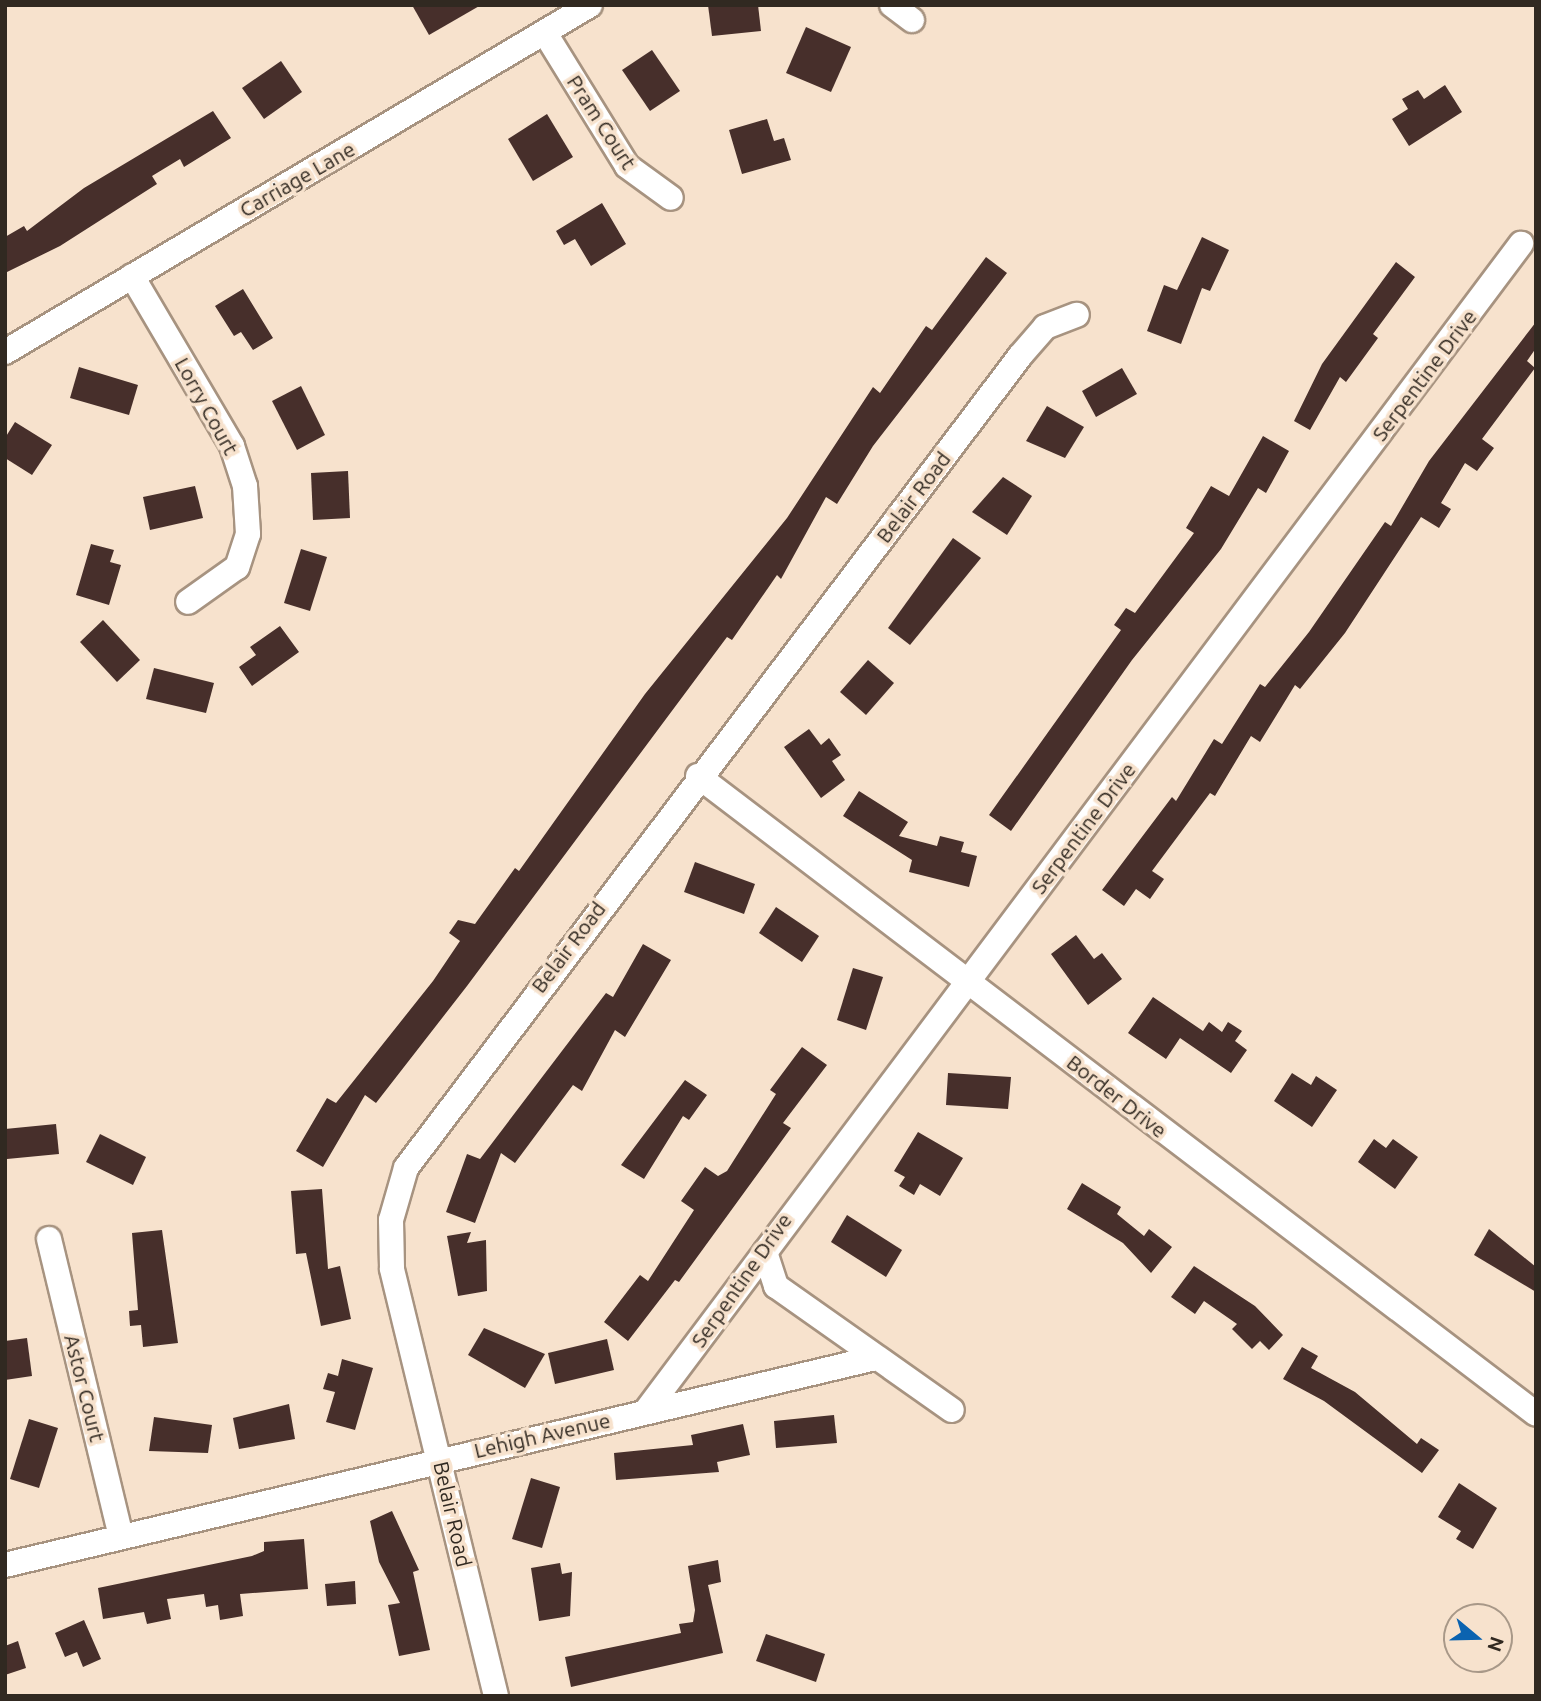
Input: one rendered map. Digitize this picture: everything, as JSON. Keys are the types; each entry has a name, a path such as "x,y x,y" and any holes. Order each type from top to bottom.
{"street":[{"name":"Carriage Lane","path":"5,352 590,5"},
{"path":"892,5 912,20"},
{"name":"Pram Court","path":"545,33 627,166 671,198"},
{"name":"Serpentine Drive","path":"646,1411 965,981 1521,244"},
{"name":"Lorry Court","path":"132,276 232,446 246,486 248,534 237,567 188,602"},
{"name":"Belair Road","path":"496,1696 441,1460 392,1268 391,1220 406,1168 698,776 1020,356 1045,327 1077,315"},
{"name":"Border Drive","path":"698,776 1536,1414"},
{"name":"Astor Court","path":"50,1239 121,1536"},
{"path":"765,1252 776,1286 952,1410"},
{"name":"Lehigh Avenue","path":"5,1565 875,1358"}],"building":[{"path":"412,5 481,5 429,35"},
{"path":"708,5 758,5 761,31 712,36"},
{"path":"806,27 851,47 831,92 786,73"},
{"path":"652,50 680,91 650,111 622,70"},
{"path":"281,61 302,92 264,119 242,88"},
{"path":"1445,85 1462,112 1409,146 1392,119 1408,109 1402,99 1418,90 1424,99"},
{"path":"213,111 231,138 184,167 180,159 152,176 157,184 60,246 5,273 5,237 24,226 27,231 84,188"},
{"path":"547,114 573,157 533,181 508,139"},
{"path":"767,119 774,141 784,138 791,160 742,174 729,130"},
{"path":"602,203 626,244 591,266 575,239 564,245 556,231"},
{"path":"1202,237 1229,250 1210,291 1202,288 1181,344 1147,331 1164,285 1177,290"},
{"path":"986,257 1007,273 873,446 837,504 826,497 781,579 777,575 732,640 727,637 467,986 376,1103 365,1095 323,1167 296,1151 327,1098 336,1103 433,981 460,941 449,933 458,920 475,924 515,868 519,871 645,694 787,518 873,387 880,393 926,326 932,330"},
{"path":"1396,262 1415,277 1373,334 1378,338 1346,382 1340,377 1310,430 1294,421 1322,364"},
{"path":"243,289 273,338 253,350 241,332 234,336 215,306"},
{"path":"1536,322 1536,348 1527,361 1535,368 1482,439 1494,448 1477,471 1465,463 1441,503 1451,509 1439,528 1421,517 1345,633 1300,689 1295,685 1260,742 1251,736 1215,796 1210,793 1152,871 1164,879 1150,899 1136,889 1124,906 1102,890 1172,797 1176,801 1214,739 1222,744 1260,684 1265,687 1309,632 1385,522 1391,526 1429,461"},
{"path":"79,367 138,385 129,415 70,398"},
{"path":"1122,368 1137,394 1096,417 1082,391"},
{"path":"301,386 325,435 297,450 272,401"},
{"path":"1047,406 1084,427 1065,458 1026,441"},
{"path":"15,422 52,445 32,475 5,458 5,438"},
{"path":"1263,436 1289,451 1266,493 1258,488 1221,549 1132,660 1011,831 989,815 1121,630 1114,625 1126,608 1135,613 1194,533 1186,528 1211,486 1229,496"},
{"path":"348,471 350,518 313,520 311,473"},
{"path":"1003,477 1032,496 1007,535 972,512"},
{"path":"195,486 203,518 150,530 143,497"},
{"path":"953,538 981,558 910,645 888,628"},
{"path":"91,544 114,550 110,562 121,565 109,605 76,595"},
{"path":"301,549 327,557 310,611 284,603"},
{"path":"103,620 140,660 117,682 80,642"},
{"path":"280,626 299,652 252,686 239,667 256,655 250,647"},
{"path":"868,660 894,683 866,715 840,692"},
{"path":"154,668 214,683 206,713 146,699"},
{"path":"809,729 821,745 829,738 841,755 832,761 845,780 821,798 784,747"},
{"path":"859,791 908,822 899,836 937,846 940,836 964,842 961,852 977,856 969,887 909,872 912,860 843,816"},
{"path":"695,862 755,884 744,914 684,892"},
{"path":"776,907 819,936 802,962 759,933"},
{"path":"1076,935 1094,959 1102,953 1122,979 1088,1005 1051,954"},
{"path":"643,944 671,960 625,1037 615,1030 582,1091 573,1085 515,1163 501,1153 475,1223 446,1212 467,1154 480,1159 606,993 613,997"},
{"path":"853,968 883,977 866,1030 837,1020"},
{"path":"1153,997 1203,1031 1209,1022 1222,1032 1228,1022 1242,1031 1235,1041 1247,1050 1231,1073 1180,1038 1166,1059 1128,1033"},
{"path":"802,1047 827,1065 783,1123 791,1128 679,1282 675,1280 628,1341 604,1322 640,1275 648,1281 694,1210 681,1201 705,1167 718,1176 727,1171 776,1094 770,1090"},
{"path":"948,1073 1011,1077 1008,1109 946,1105"},
{"path":"1292,1073 1311,1085 1316,1076 1337,1090 1312,1127 1274,1101"},
{"path":"685,1080 707,1095 689,1120 683,1116 644,1179 621,1165"},
{"path":"56,1124 59,1154 7,1159 5,1129"},
{"path":"918,1132 963,1158 940,1196 920,1184 914,1195 899,1186 905,1177 894,1171"},
{"path":"100,1134 146,1157 133,1185 86,1162"},
{"path":"1374,1139 1386,1148 1393,1139 1418,1157 1395,1189 1358,1162"},
{"path":"1082,1183 1121,1207 1117,1214 1144,1236 1149,1229 1172,1247 1151,1273 1123,1243 1067,1209"},
{"path":"322,1189 328,1269 340,1266 351,1319 321,1326 306,1253 296,1254 291,1191"},
{"path":"847,1215 902,1250 886,1277 831,1242"},
{"path":"1489,1229 1536,1267 1536,1292 1474,1255"},
{"path":"162,1230 178,1343 143,1347 141,1325 130,1326 129,1311 138,1310 132,1233"},
{"path":"471,1232 467,1243 486,1240 487,1291 458,1296 447,1236"},
{"path":"1194,1266 1255,1306 1283,1335 1269,1350 1260,1341 1252,1349 1232,1329 1237,1324 1204,1301 1195,1314 1171,1297"},
{"path":"484,1328 545,1354 525,1388 468,1355"},
{"path":"27,1338 32,1376 5,1380 5,1341"},
{"path":"607,1339 614,1370 555,1384 548,1353"},
{"path":"1302,1347 1318,1356 1311,1368 1355,1392 1417,1444 1421,1438 1439,1450 1422,1473 1324,1401 1283,1379"},
{"path":"342,1359 373,1368 355,1430 326,1422 335,1392 323,1389 328,1373 338,1376"},
{"path":"289,1404 295,1439 239,1449 233,1418"},
{"path":"834,1415 837,1443 776,1448 774,1421"},
{"path":"154,1417 212,1425 208,1453 149,1451"},
{"path":"29,1419 58,1428 39,1488 10,1479"},
{"path":"743,1424 750,1455 717,1462 719,1472 616,1480 614,1453 693,1445 691,1435"},
{"path":"531,1478 560,1487 542,1548 512,1539"},
{"path":"1459,1483 1497,1508 1473,1549 1456,1539 1461,1531 1438,1517"},
{"path":"392,1511 419,1570 413,1572 430,1650 399,1656 388,1605 400,1603 379,1562 370,1521"},
{"path":"304,1539 308,1589 240,1594 243,1616 220,1620 218,1605 206,1607 204,1594 167,1599 171,1619 147,1624 144,1612 103,1619 98,1588 252,1556 264,1551 264,1542"},
{"path":"718,1560 721,1582 708,1585 723,1653 571,1687 565,1657 681,1633 679,1624 693,1622 695,1610 688,1566"},
{"path":"560,1563 562,1574 572,1572 570,1616 539,1621 531,1568"},
{"path":"355,1581 356,1604 327,1606 325,1584"},
{"path":"84,1620 101,1659 83,1667 77,1652 65,1657 55,1633"},
{"path":"766,1634 825,1654 816,1682 756,1661"},
{"path":"18,1641 26,1668 5,1675 5,1646"}]}
